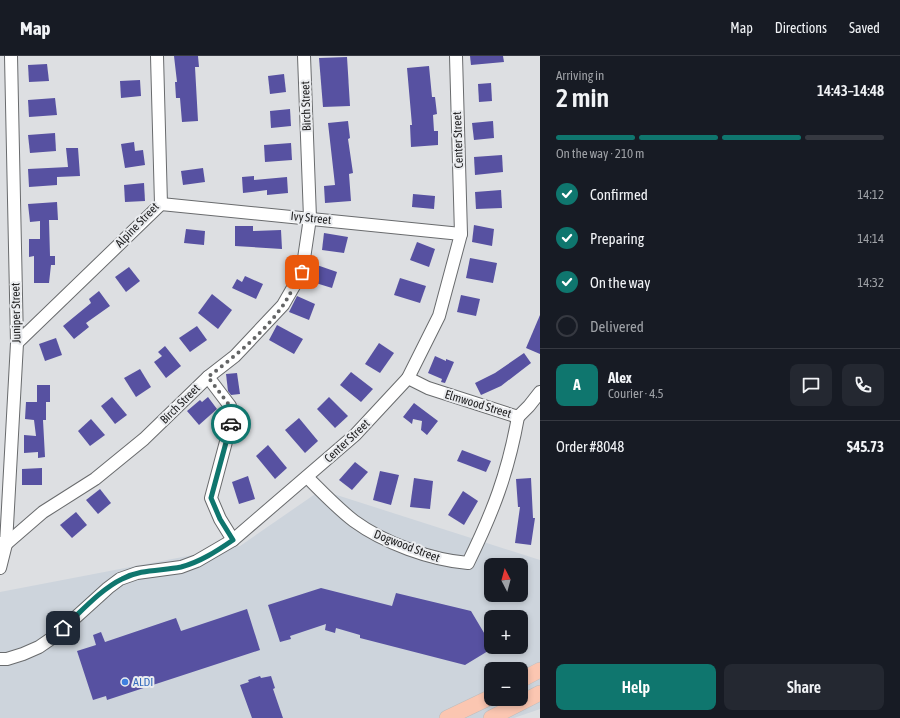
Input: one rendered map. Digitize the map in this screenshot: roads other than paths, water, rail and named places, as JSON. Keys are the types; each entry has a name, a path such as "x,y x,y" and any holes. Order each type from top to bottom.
{"main road":[{"path":"528,676 540,670"},
{"path":"491,718 540,693"},
{"path":"447,718 484,700"}],"street":[{"name":"Juniper Street","path":"0,568 17,342 11,56"},
{"name":"Birch Street","path":"3,544 43,512 95,479 144,439 208,377 235,356 283,305 302,272 310,218 304,56"},
{"name":"Center Street","path":"0,659 23,654 39,647 55,636 120,579 137,573 181,567 197,561 233,540 368,423 408,378 439,316 461,234 456,56"},
{"name":"Alpine Street","path":"17,342 161,204 157,61"},
{"name":"Ivy Street","path":"161,204 461,234"},
{"path":"208,377 230,406 231,423 211,498 220,519 233,540"},
{"name":"Elmwood Street","path":"408,378 434,390 518,416 529,406 540,392"},
{"name":"Dogwood Street","path":"307,477 353,520 368,531 425,555 454,562 468,563 498,497 512,453 518,416"}],"place":[{"name":"ALDI","path":"125,682"}]}
